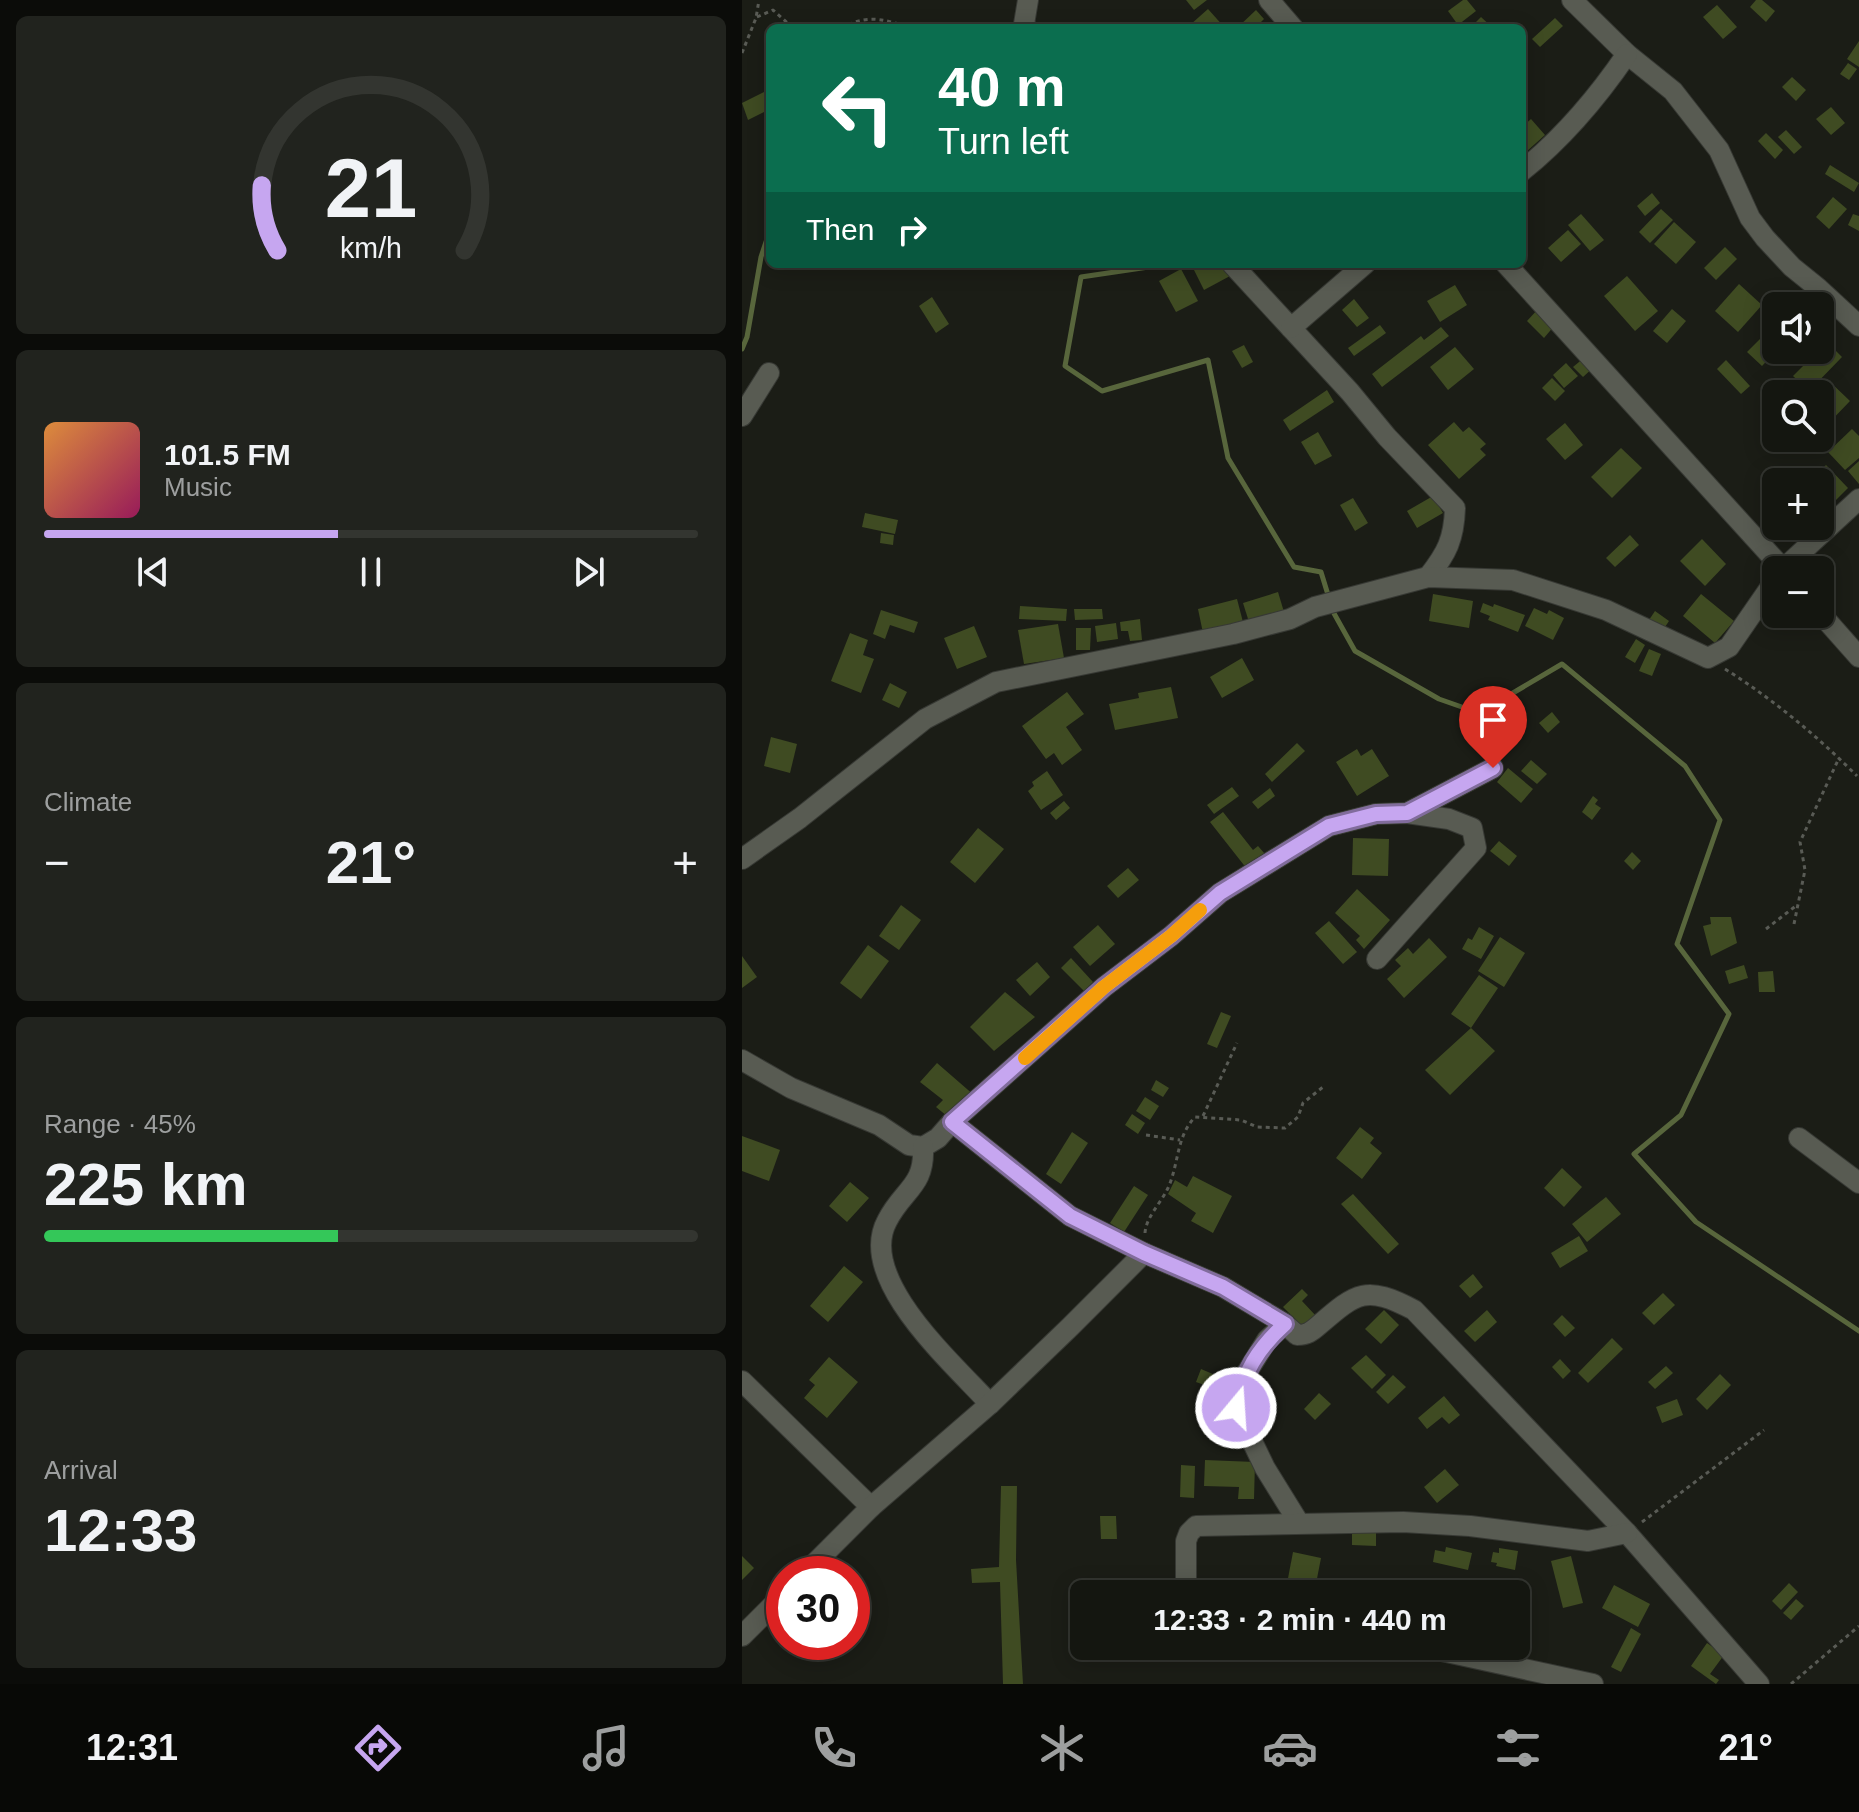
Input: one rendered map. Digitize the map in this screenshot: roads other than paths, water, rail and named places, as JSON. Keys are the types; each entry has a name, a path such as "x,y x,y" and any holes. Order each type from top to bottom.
{"street":[{"path":"1024,24 1028,0"},
{"path":"1269,0 1290,24"},
{"path":"1572,0 1627,54 1673,91 1710,138 1737,185 1750,218 1765,238 1792,267 1859,326"},
{"path":"1526,167 1567,130 1606,85 1627,54"},
{"path":"1236,268 1455,508 1455,530 1446,554 1428,577"},
{"path":"1291,328 1360,268"},
{"path":"1510,268 1767,556"},
{"path":"742,416 769,373"},
{"path":"1798,556 1859,499"},
{"path":"742,859 800,818 925,719 996,682 1233,634 1290,619 1315,607 1428,577 1513,580 1606,610 1708,658 1729,647 1762,599"},
{"path":"1833,628 1859,657"},
{"path":"1407,813 1493,768"},
{"path":"742,1060 791,1088 879,1125 909,1145 923,1147 938,1138 952,1122 1104,987 1171,936 1220,893 1329,826 1376,814 1407,813 1449,819 1472,828 1476,848 1377,959"},
{"path":"952,1122 1070,1216 1144,1253 1223,1287 1285,1324 1297,1335 1308,1334 1348,1299 1361,1295 1391,1298 1414,1310 1627,1533 1759,1684"},
{"path":"1799,1138 1859,1183"},
{"path":"923,1147 922,1172 881,1231 881,1254 898,1300 990,1404"},
{"path":"822,1556 871,1507 990,1404 1144,1253"},
{"path":"1285,1324 1267,1340 1241,1382 1236,1408 1265,1468 1299,1523"},
{"path":"742,1381 871,1507"},
{"path":"1186,1580 1186,1541 1196,1526 1403,1522 1470,1526 1588,1541 1627,1533"},
{"path":"742,1636 766,1612"},
{"path":"1472,1660 1544,1679 1593,1684"}],"waterway":[{"path":"742,349 766,242"},
{"path":"1142,268 1081,277 1065,366 1102,391 1208,360 1228,458 1294,567 1321,572 1329,598"},
{"path":"1331,608 1355,651 1439,699 1479,713 1562,664 1685,766 1720,820 1677,944 1729,1014 1681,1115 1634,1154 1696,1222 1859,1331"}]}
